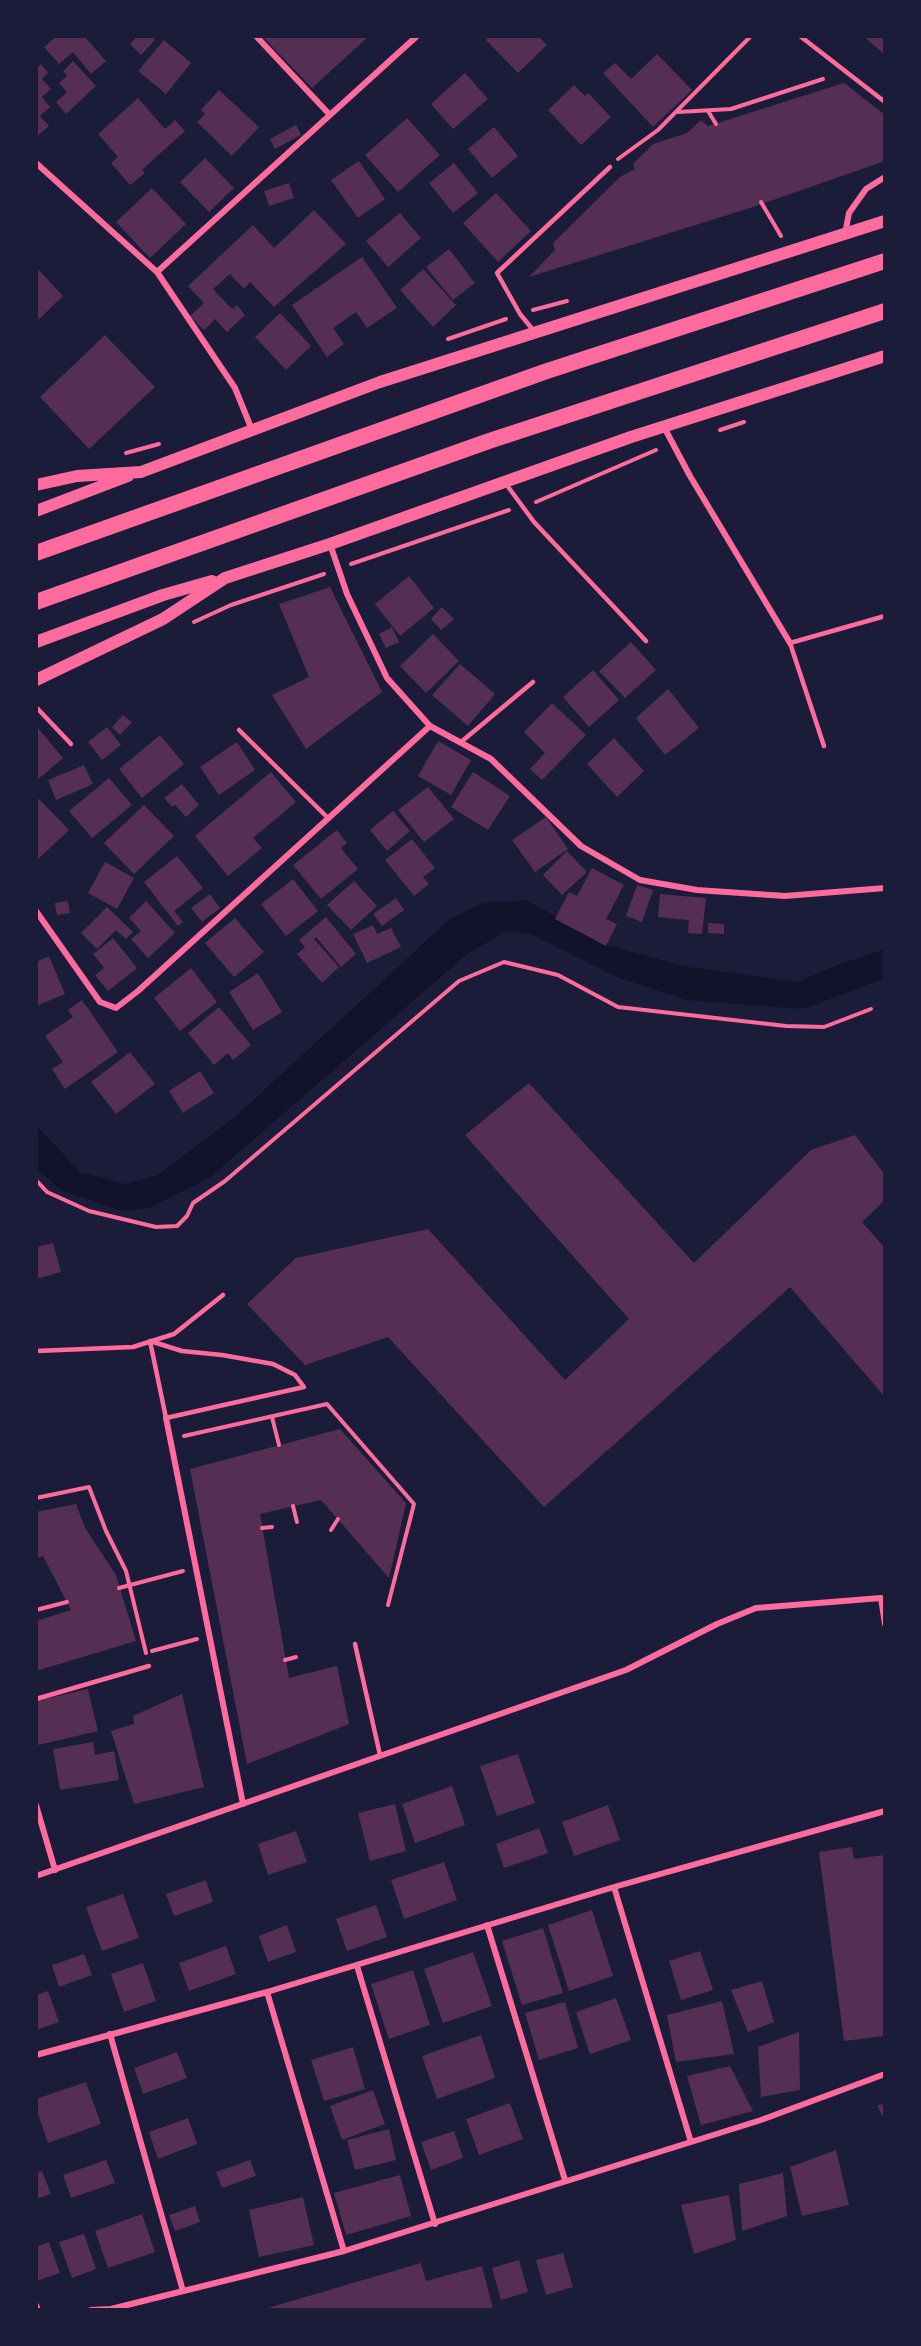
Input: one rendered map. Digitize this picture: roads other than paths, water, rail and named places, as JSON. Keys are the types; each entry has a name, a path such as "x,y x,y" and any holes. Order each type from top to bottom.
{"highway":[{"path":"36,553 547,371 885,261"},
{"path":"36,602 489,441 885,311"}],"main road":[{"path":"36,511 380,382 885,221"},
{"path":"36,642 163,595 225,578 330,544 664,427 885,356"},
{"path":"36,485 77,476 141,472"},
{"path":"36,680 163,618 225,578"}],"street":[{"path":"256,36 330,115"},
{"path":"157,272 417,36"},
{"path":"36,163 157,272 235,388 252,430"},
{"path":"845,234 849,213 860,197 866,189 885,177"},
{"path":"664,427 671,444 790,643"},
{"path":"330,544 337,569 387,678 430,726 491,759 581,846 640,880 697,890 747,895 830,895 885,888"},
{"path":"36,911 100,1002 116,1008 138,992 327,817 430,726"},
{"path":"166,1418 243,1804"},
{"path":"36,1876 626,1670 717,1624 756,1608 883,1596 885,1624"},
{"path":"36,1805 55,1870"},
{"path":"36,2055 267,1992 614,1887 885,1811"},
{"path":"614,1887 691,2142"},
{"path":"487,1925 565,2180"},
{"path":"357,1966 435,2224"},
{"path":"267,1992 344,2251"},
{"path":"110,2034 183,2291"},
{"path":"91,2310 111,2309 344,2251 435,2224 565,2180 761,2120 885,2074"},
{"path":"36,2304 38,2310"}],"lane":[{"path":"800,36 885,102"},
{"path":"535,333 520,314 497,273 610,167"},
{"path":"504,482 521,506 646,641"},
{"path":"824,746 790,643 885,616"},
{"path":"461,742 533,682"},
{"path":"36,706 71,744"},
{"path":"239,730 327,817"},
{"path":"36,1351 133,1347 174,1334 223,1295"},
{"path":"150,1341 183,1351 273,1364 295,1375 304,1387 166,1418 150,1341"},
{"path":"355,1644 380,1755"},
{"path":"36,1699 148,1666"}]}
